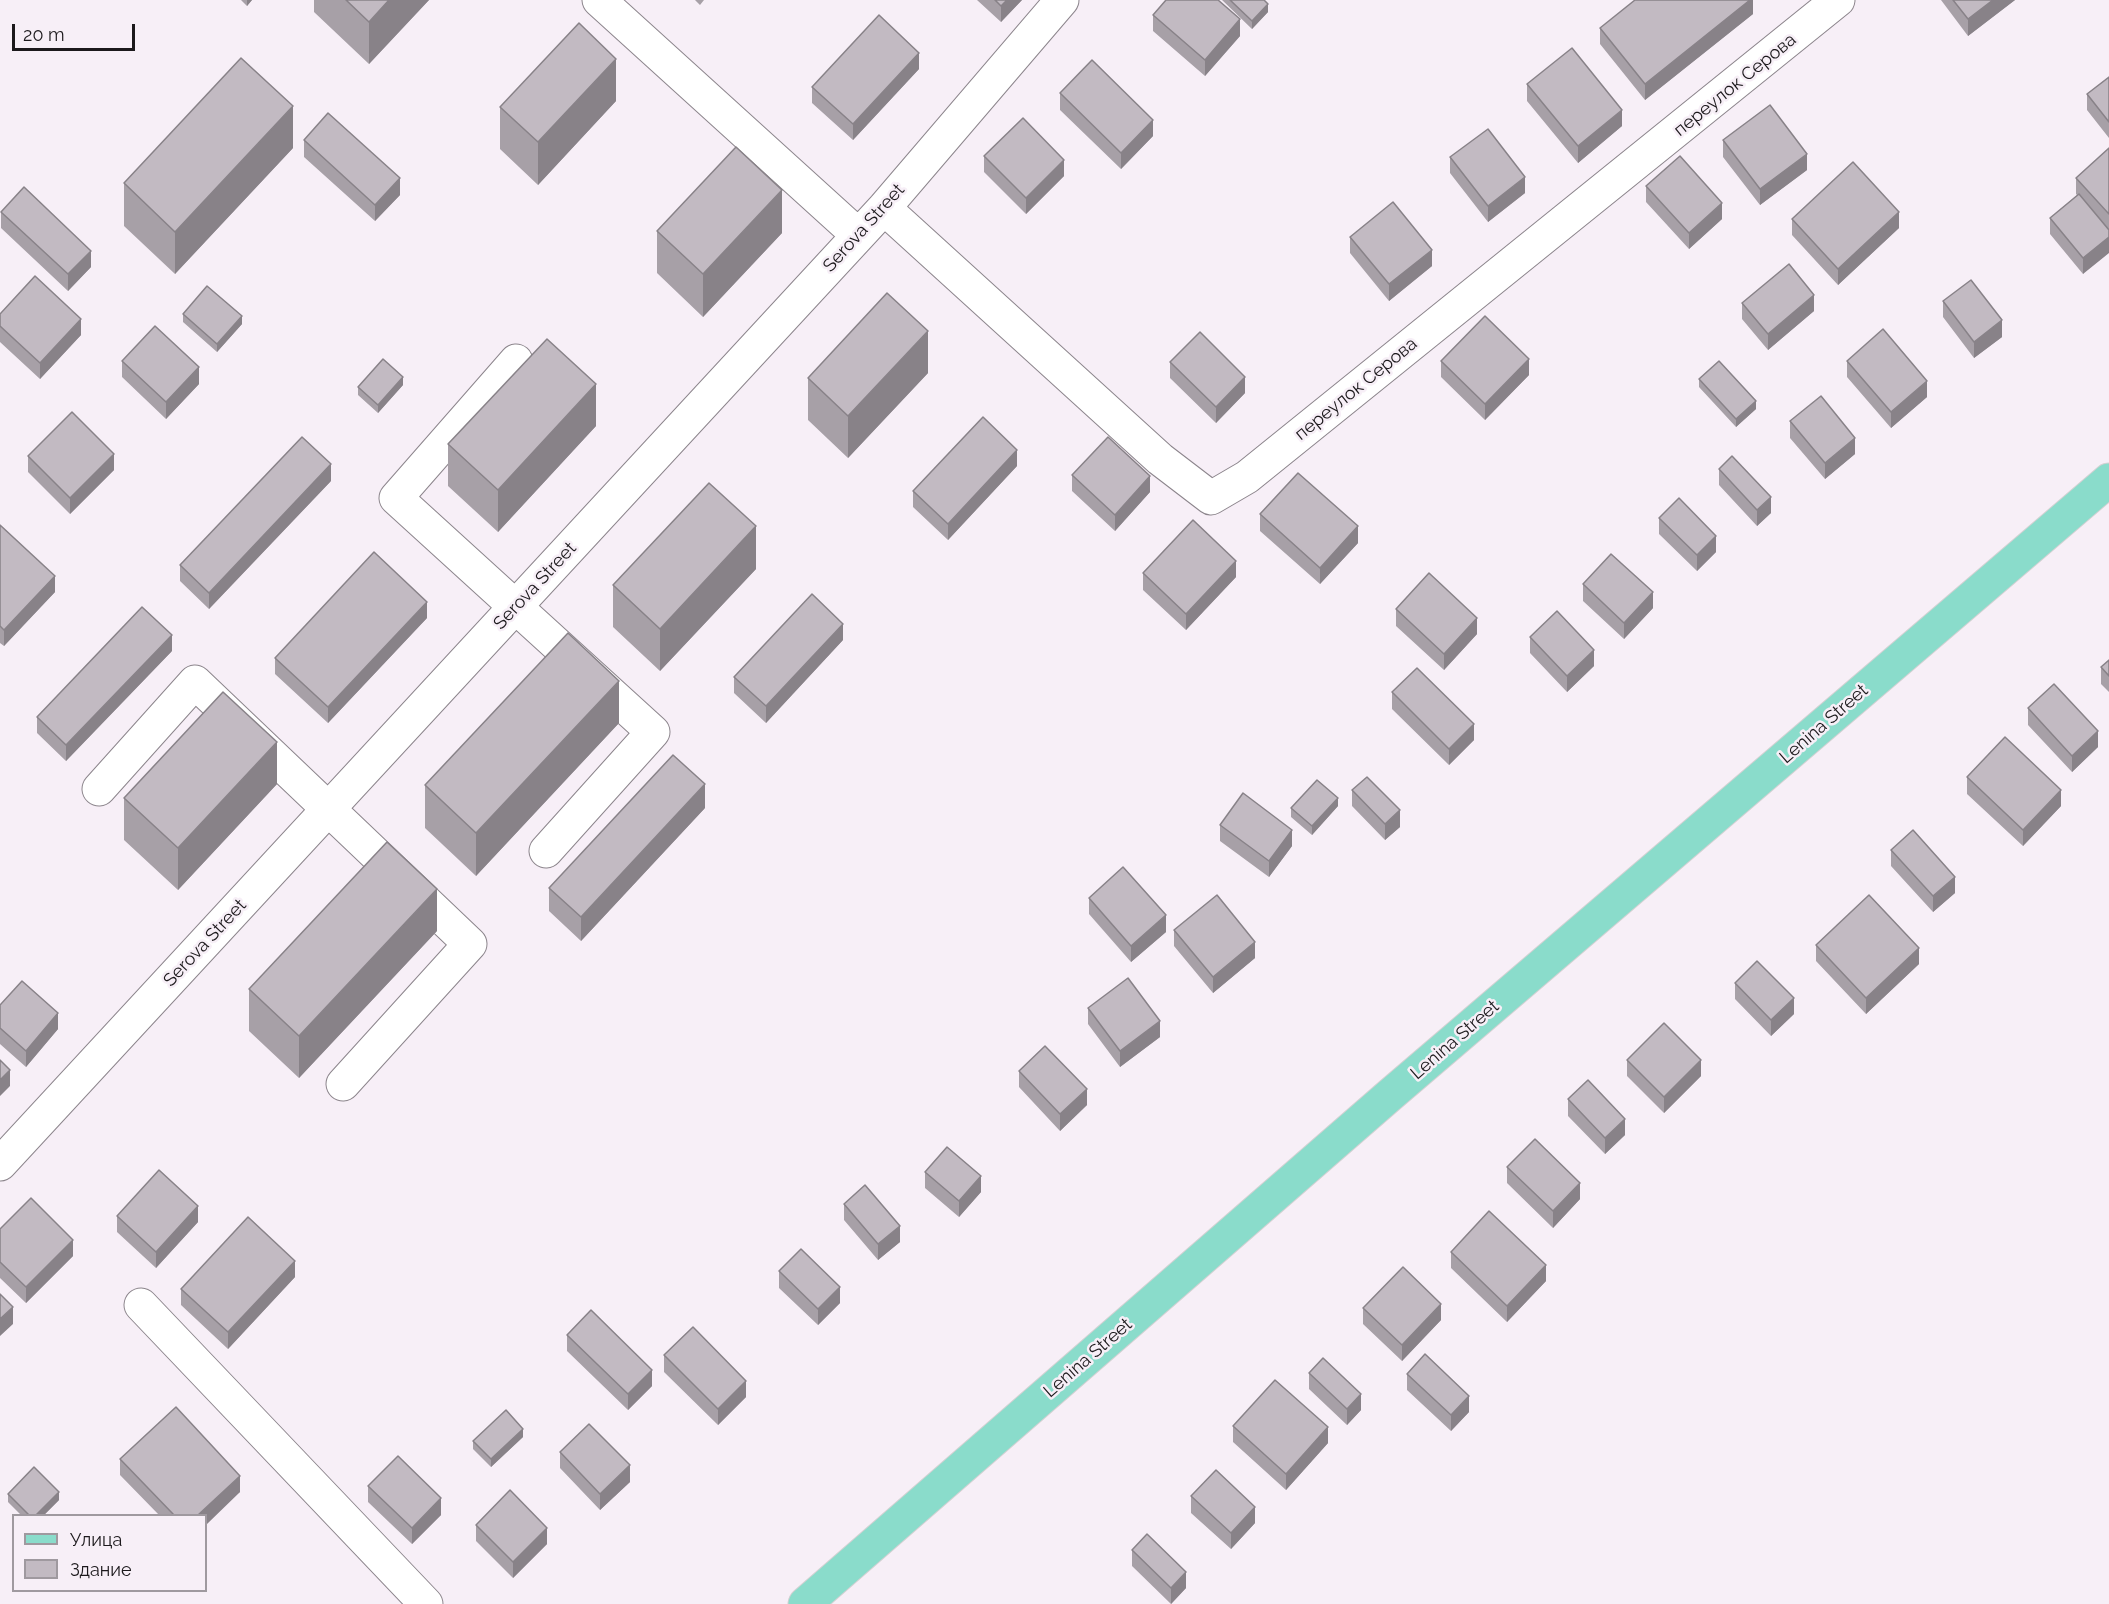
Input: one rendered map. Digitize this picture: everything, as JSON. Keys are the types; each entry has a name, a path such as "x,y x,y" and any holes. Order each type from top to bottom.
{"main road":[{"name":"Lenina Street","path":"805,1604 1390,1095 2109,480"}],"street":[{"path":"599,0 858,235"},
{"name":"Serova Street","path":"0,1164 884,208 1062,0"},
{"name":"переулок Серова","path":"884,208 1160,459 1211,498 1256,470 1838,0"},
{"path":"516,361 396,498 653,732 546,851"},
{"path":"99,789 195,682 470,944 343,1084"},
{"path":"141,1305 426,1604"}],"building":[{"path":"346,0 389,0 369,22"},
{"path":"995,0 1007,0 1001,6"},
{"path":"1166,0 1218,0 1240,19 1205,60 1153,15"},
{"path":"1230,0 1264,0 1268,4 1252,21"},
{"path":"1635,0 1750,0 1645,84 1600,28"},
{"path":"1953,0 1993,0 1968,19"},
{"path":"879,15 919,53 853,124 812,87"},
{"path":"579,23 616,59 538,142 500,107"},
{"path":"1572,48 1622,110 1578,146 1527,84"},
{"path":"241,58 293,106 175,232 124,183"},
{"path":"1092,60 1153,120 1121,153 1060,93"},
{"path":"2109,77 2109,122 2087,94"},
{"path":"1770,105 1807,154 1760,189 1723,140"},
{"path":"328,113 400,178 375,205 304,140"},
{"path":"1023,118 1064,160 1026,198 984,156"},
{"path":"1488,129 1525,177 1488,206 1450,157"},
{"path":"736,147 782,190 703,274 657,231"},
{"path":"2109,148 2109,214 2076,178"},
{"path":"1680,156 1722,203 1689,233 1646,186"},
{"path":"1853,162 1899,212 1838,269 1792,219"},
{"path":"24,187 91,251 68,274 1,212"},
{"path":"2079,194 2109,230 2109,237 2083,258 2050,218"},
{"path":"1393,202 1432,250 1389,284 1350,237"},
{"path":"1789,264 1814,295 1768,334 1742,303"},
{"path":"35,276 81,319 40,363 0,326 0,314"},
{"path":"1971,280 2002,320 1974,342 1943,301"},
{"path":"207,286 242,316 217,344 183,314"},
{"path":"887,293 928,331 848,416 808,378"},
{"path":"1485,316 1529,359 1485,404 1441,361"},
{"path":"155,326 199,367 166,402 122,361"},
{"path":"1883,329 1927,381 1891,412 1847,361"},
{"path":"1200,332 1245,377 1216,407 1170,362"},
{"path":"547,339 596,384 498,490 448,444"},
{"path":"383,359 403,377 378,405 358,387"},
{"path":"1719,361 1756,401 1736,419 1699,379"},
{"path":"1821,396 1855,438 1825,463 1790,421"},
{"path":"72,412 114,454 70,498 28,456"},
{"path":"983,417 1017,450 948,524 913,491"},
{"path":"302,437 331,464 209,593 180,565"},
{"path":"1108,437 1150,476 1115,515 1072,475"},
{"path":"1732,456 1771,497 1757,510 1719,469"},
{"path":"1298,473 1358,526 1320,568 1260,514"},
{"path":"709,483 756,526 660,629 613,585"},
{"path":"1679,498 1716,536 1697,555 1659,518"},
{"path":"1193,520 1236,561 1186,614 1143,573"},
{"path":"0,525 55,576 4,630 0,626"},
{"path":"374,552 427,602 328,707 275,658"},
{"path":"1611,554 1653,592 1624,623 1583,584"},
{"path":"1429,573 1477,618 1444,654 1396,609"},
{"path":"812,594 843,624 766,706 734,677"},
{"path":"142,607 172,635 66,745 37,717"},
{"path":"1557,611 1594,650 1567,676 1530,637"},
{"path":"568,633 619,681 476,833 425,785"},
{"path":"2109,660 2109,676 2101,667"},
{"path":"1417,668 1474,724 1449,749 1392,692"},
{"path":"2054,684 2098,731 2072,756 2028,708"},
{"path":"223,692 277,742 178,848 124,798"},
{"path":"2005,737 2061,790 2023,830 1967,777"},
{"path":"673,755 705,784 581,917 549,888"},
{"path":"1367,777 1400,810 1385,824 1352,790"},
{"path":"1317,780 1338,798 1312,826 1291,808"},
{"path":"1243,793 1292,830 1269,861 1220,825"},
{"path":"1913,830 1955,877 1933,896 1891,850"},
{"path":"387,842 437,889 299,1036 249,989"},
{"path":"1123,867 1166,915 1131,946 1089,898"},
{"path":"1217,895 1255,942 1213,977 1174,930"},
{"path":"1869,895 1919,948 1866,998 1816,945"},
{"path":"1757,961 1794,998 1771,1020 1735,983"},
{"path":"1128,978 1160,1021 1120,1051 1088,1008"},
{"path":"22,981 58,1013 26,1051 0,1028 0,1005"},
{"path":"1664,1023 1701,1060 1664,1097 1627,1060"},
{"path":"1045,1046 1087,1089 1060,1114 1019,1071"},
{"path":"0,1060 10,1070 0,1080"},
{"path":"1588,1080 1625,1119 1605,1138 1568,1099"},
{"path":"1535,1139 1580,1183 1553,1211 1507,1167"},
{"path":"947,1147 981,1176 959,1201 925,1172"},
{"path":"159,1170 198,1206 156,1252 117,1216"},
{"path":"865,1185 900,1226 878,1244 844,1204"},
{"path":"31,1198 73,1240 26,1287 0,1262 0,1229"},
{"path":"1489,1211 1546,1265 1507,1306 1451,1252"},
{"path":"248,1217 295,1261 228,1332 181,1289"},
{"path":"801,1249 840,1287 818,1309 779,1271"},
{"path":"1403,1267 1441,1304 1402,1345 1363,1308"},
{"path":"0,1294 13,1307 0,1319"},
{"path":"591,1310 652,1370 628,1394 567,1335"},
{"path":"693,1327 746,1381 718,1409 664,1355"},
{"path":"1425,1354 1469,1396 1451,1415 1407,1374"},
{"path":"1323,1358 1361,1394 1347,1409 1309,1373"},
{"path":"1275,1380 1328,1427 1286,1474 1233,1426"},
{"path":"176,1407 240,1476 199,1514 173,1514 120,1459"},
{"path":"506,1410 523,1429 491,1459 473,1441"},
{"path":"589,1424 630,1465 600,1494 560,1452"},
{"path":"398,1456 441,1498 412,1528 368,1486"},
{"path":"34,1467 59,1492 37,1514 28,1514 8,1494"},
{"path":"1216,1470 1255,1507 1231,1533 1191,1496"},
{"path":"510,1490 547,1528 513,1562 476,1525"},
{"path":"1147,1534 1186,1572 1171,1588 1132,1550"}]}
